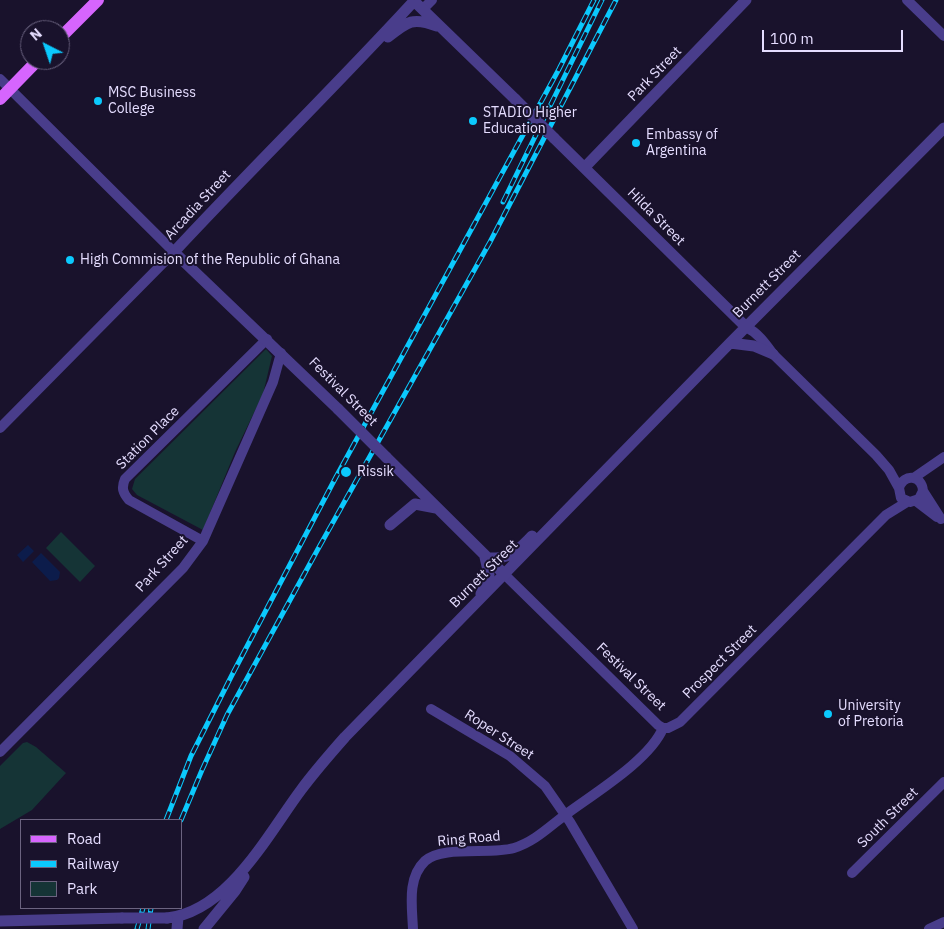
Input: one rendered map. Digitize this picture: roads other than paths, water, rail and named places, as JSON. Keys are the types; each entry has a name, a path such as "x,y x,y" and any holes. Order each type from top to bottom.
{"main road":[{"path":"70,28 98,0"},
{"path":"0,99 28,70"}],"street":[{"name":"Hilda Street","path":"414,0 746,327 754,331 765,342 773,354 889,470 899,490"},
{"name":"Arcadia Street","path":"0,428 362,58 414,0"},
{"path":"423,9 432,0"},
{"name":"Park Street","path":"585,168 746,0"},
{"path":"907,0 944,36"},
{"path":"362,58 398,29 415,20 421,20 440,27"},
{"name":"Festival Street","path":"0,79 174,252 281,353 504,575 663,728"},
{"name":"Burnett Street","path":"0,921 173,917 192,912 204,906 232,883 339,743 730,343 944,128"},
{"name":"Station Place","path":"203,541 129,500 123,493 122,485 151,453 267,340"},
{"path":"730,343 754,346 773,354"},
{"name":"Park Street","path":"0,752 183,568 203,541 273,382 281,353"},
{"name":"Hilda Street","path":"876,456 911,477"},
{"path":"942,458 902,481 899,490 902,498 912,501 942,521"},
{"path":"912,501 921,497 923,488 942,458"},
{"path":"911,477 920,480 942,521"},
{"name":"Prospect Street","path":"886,515 899,490"},
{"path":"477,602 489,574 486,556 505,558 513,554 561,508 579,499"},
{"name":"Prospect Street","path":"566,815 626,770 654,743 663,728 668,728 680,722 886,515 912,501"},
{"path":"390,525 415,504 438,509"},
{"name":"Roper Street","path":"431,709 483,738 520,763 545,786 566,815"},
{"name":"South Street","path":"852,873 944,782"},
{"path":"566,815 633,929"},
{"name":"Ring Road","path":"413,929 413,884 419,867 427,859 440,853 514,848 536,837 566,815"},
{"path":"204,929 235,891 273,829"},
{"path":"173,917 177,929"},
{"path":"929,929 944,922"}],"water":[{"path":"28,545 34,551 23,562 17,555"},
{"path":"41,553 60,572 57,580 50,581 32,562"}],"railway":[{"path":"166,819 191,756 233,673 336,477 559,69 594,0"},
{"path":"503,202 602,0"},
{"path":"181,819 227,715 490,242 616,0"},
{"path":"137,929 143,909"},
{"path":"148,929 151,909"}],"place":[{"name":"MSC Business College","path":"98,101"},
{"name":"STADIO Higher Education","path":"473,121"},
{"name":"Embassy of Argentina","path":"636,143"},
{"name":"High Commision of the Republic of Ghana","path":"70,260"},
{"name":"Rissik","path":"346,472"},
{"name":"University of Pretoria","path":"828,714"}]}
